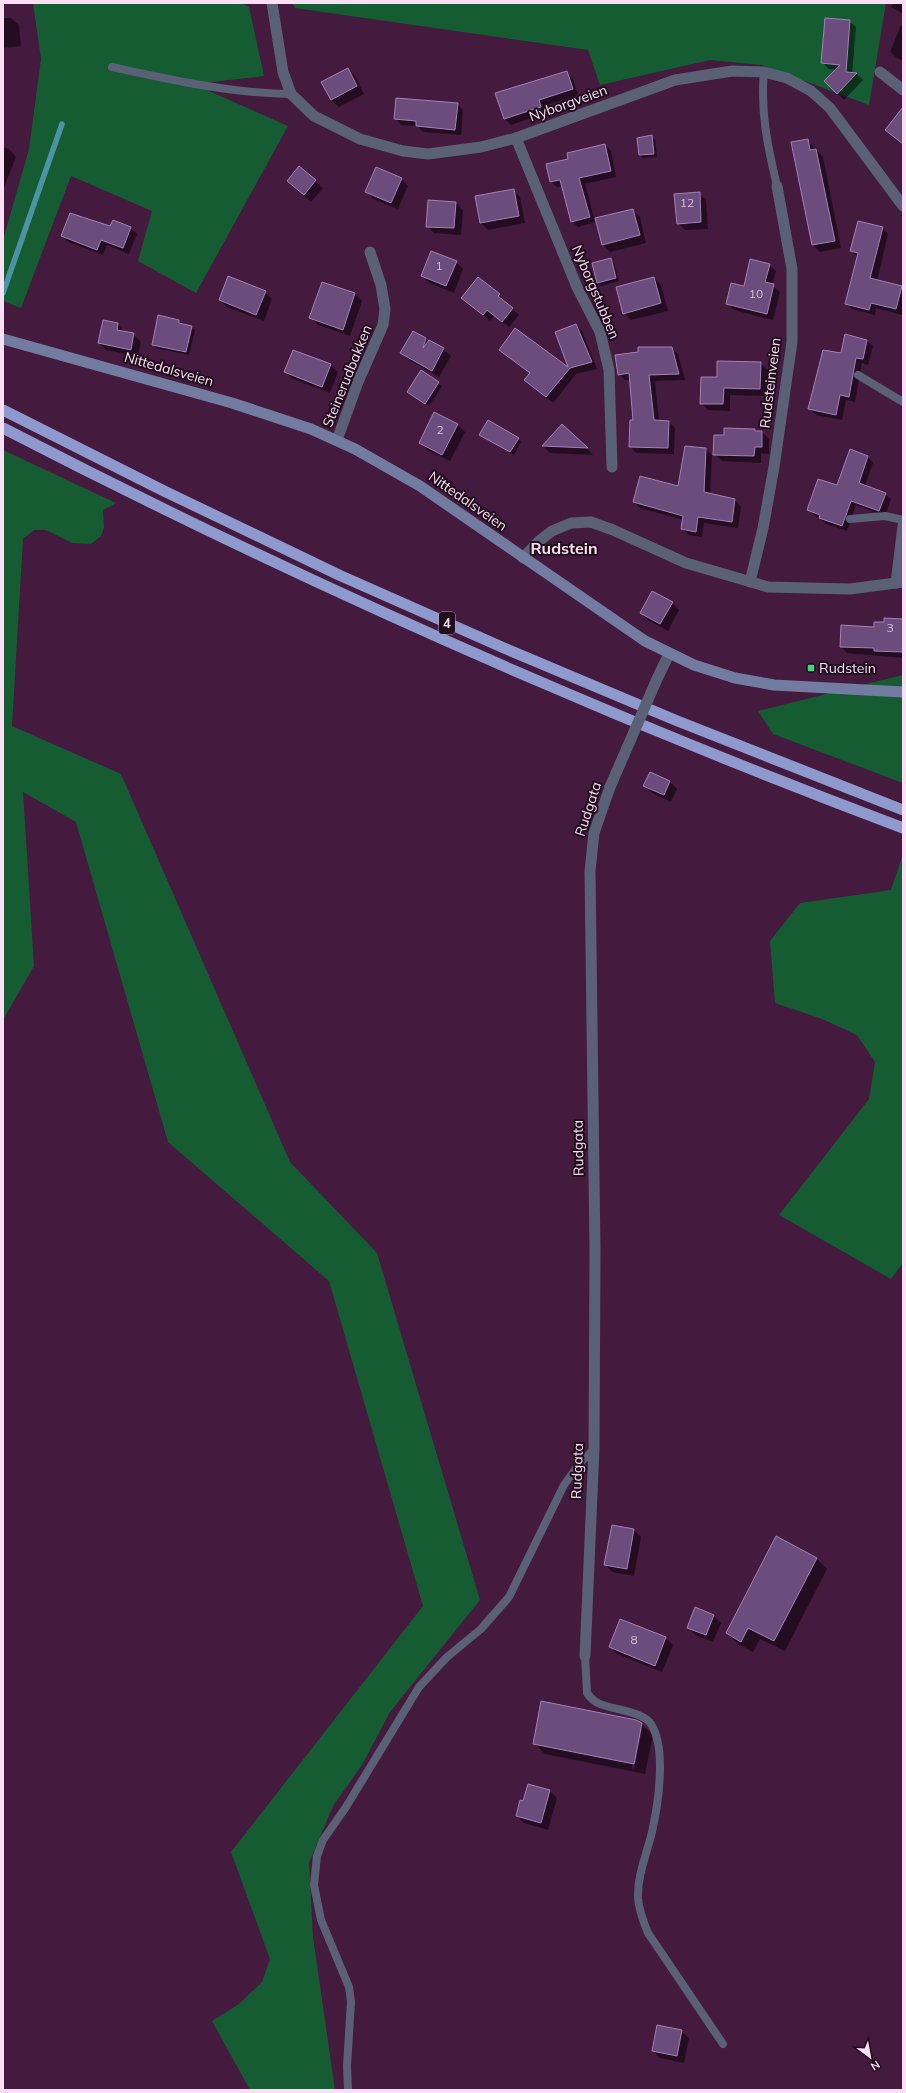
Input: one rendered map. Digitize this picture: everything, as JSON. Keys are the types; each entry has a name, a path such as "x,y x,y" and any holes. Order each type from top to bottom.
{"highway":[{"name":"4","path":"3,410 164,491 339,575 504,648 675,720 903,810"},
{"name":"4","path":"3,428 171,513 407,624 659,732 903,828"}],"main road":[{"name":"Nittedalsveien","path":"3,339 232,403 283,419 337,440 398,472 619,625 669,654 714,672 774,685 903,692"}],"street":[{"name":"Nyborgveien","path":"272,3 283,72 291,94 314,116 360,138 403,151 428,154 481,147 516,138 675,80 732,71 764,72 788,78 810,91 830,108 903,206"},
{"path":"880,72 903,90"},
{"name":"Nyborgstubben","path":"516,138 577,287 600,332 609,370 612,467"},
{"name":"Rudsteinveien","path":"750,582 763,528 774,467 792,342 792,268 778,186"},
{"name":"Steinerudbakken","path":"337,440 358,382 383,325 385,309 381,285 370,252"},
{"path":"523,558 539,540 552,530 571,523 591,522 686,562 768,587 850,589 899,583 903,526"},
{"name":"Rudgata","path":"585,1656 594,1449 595,1251 590,871 594,833 610,787 669,654"}],"lane":[{"path":"112,67 213,88 258,94 291,94"},
{"path":"764,72 762,88 765,127 778,186"},
{"path":"858,375 903,402"},
{"path":"850,519 884,516 903,520"},
{"path":"348,2090 347,2066 351,2002 349,1987 329,1942 317,1903 314,1885 314,1869 321,1846 419,1687 447,1657 481,1629 509,1597 560,1492 580,1463 594,1449"},
{"path":"585,1656 587,1693 598,1703 644,1717 651,1723 655,1732 659,1749 657,1802 652,1831 638,1888 641,1915 648,1933 723,2044"}],"green space":[{"path":"33,3 241,3 249,7 264,76 193,84 288,126 196,293 138,261 152,211 71,176 21,308 3,301 3,240 29,149 41,59"},
{"path":"292,3 886,3 869,105 762,65 710,60 600,85 588,50 295,8"},
{"path":"3,450 116,503 103,510 104,528 101,536 91,544 72,543 46,530 34,530 23,539 12,726 121,774 290,1162 377,1253 480,1600 390,1712 362,1765 333,1806 309,1863 313,1937 335,2090 250,2090 212,2021 239,2004 262,1982 270,1959 231,1852 423,1606 329,1281 168,1142 76,822 23,792 34,966 3,1020"},
{"path":"903,675 903,783 773,734 758,711"},
{"path":"902,857 903,1263 891,1279 779,1215 869,1099 875,1062 857,1035 822,1019 775,1003 770,941 800,903 891,890"}],"building":[{"path":"825,18 850,20 846,72 857,73 837,94 824,81 840,65 821,63"},
{"path":"348,68 357,86 331,100 321,82"},
{"path":"567,71 573,89 539,100 541,107 504,119 495,93"},
{"path":"396,98 458,103 455,130 416,126 416,121 394,119"},
{"path":"903,107 903,144 885,130"},
{"path":"652,135 654,154 639,155 637,138"},
{"path":"808,139 810,150 816,149 835,241 812,245 791,142"},
{"path":"605,144 611,171 579,178 590,217 571,222 560,180 550,182 546,164 568,159 567,153"},
{"path":"299,166 316,180 304,195 287,181"},
{"path":"376,167 402,178 391,203 365,192"},
{"path":"514,189 519,216 480,223 475,196"},
{"path":"700,192 701,222 677,224 674,194"},
{"path":"428,200 456,202 454,228 426,227"},
{"path":"633,209 640,235 602,245 595,218"},
{"path":"70,213 110,226 113,220 131,227 123,248 101,240 97,250 61,236"},
{"path":"858,221 883,227 870,278 902,286 896,309 871,303 869,310 845,304 858,253 850,251"},
{"path":"431,251 457,261 446,286 421,276"},
{"path":"611,258 616,278 597,283 592,263"},
{"path":"750,259 770,264 765,282 774,284 767,314 726,304 731,283 744,286"},
{"path":"228,276 266,291 256,315 219,300"},
{"path":"478,277 500,294 498,296 513,308 502,322 487,310 483,315 461,298"},
{"path":"654,277 661,303 623,314 616,287"},
{"path":"322,282 355,293 343,330 309,318"},
{"path":"158,315 179,320 179,323 192,326 186,352 152,345"},
{"path":"103,320 118,323 117,330 134,333 131,350 98,343"},
{"path":"576,324 592,362 570,368 546,397 524,380 530,373 499,350 515,328 568,367 555,332"},
{"path":"413,331 426,338 423,348 429,340 444,348 432,371 400,353"},
{"path":"845,334 867,340 863,359 856,358 849,397 840,395 836,415 808,409 823,350 841,353"},
{"path":"638,347 672,347 679,374 649,375 654,420 669,421 668,448 629,447 630,420 633,420 629,373 618,375 615,355 638,352"},
{"path":"293,350 331,364 322,387 284,372"},
{"path":"717,361 761,362 760,389 724,388 723,404 700,404 701,377 717,377"},
{"path":"421,370 439,382 425,404 407,392"},
{"path":"434,412 458,424 442,455 419,443"},
{"path":"488,420 519,438 510,452 479,435"},
{"path":"562,424 588,448 542,446"},
{"path":"724,428 755,429 755,431 762,431 762,447 755,447 754,456 713,455 714,435 724,435"},
{"path":"685,446 706,448 704,492 735,499 732,522 698,517 696,532 681,529 683,516 633,502 640,476 678,486"},
{"path":"850,449 868,456 859,483 886,493 879,511 851,501 842,526 819,518 820,515 807,510 818,479 837,485"},
{"path":"652,591 673,602 660,624 640,613"},
{"path":"884,618 903,619 903,652 874,651 874,648 840,647 841,625 874,627 874,622 884,622"},
{"path":"650,772 670,781 664,795 643,786"},
{"path":"612,1525 634,1529 627,1569 604,1565"},
{"path":"776,1536 817,1558 774,1641 748,1628 741,1642 726,1633"},
{"path":"695,1607 714,1615 706,1635 687,1628"},
{"path":"620,1619 666,1637 655,1666 609,1647"},
{"path":"541,1701 636,1720 642,1723 634,1764 533,1744"},
{"path":"528,1784 550,1790 541,1823 516,1816 520,1800 523,1801"},
{"path":"657,2025 682,2030 677,2056 652,2051"}],"waterway":[{"path":"3,293 62,124"}],"place":[{"name":"Rudstein","path":"811,668"}],"district":[{"name":"Rudstein","path":"564,548"}]}
